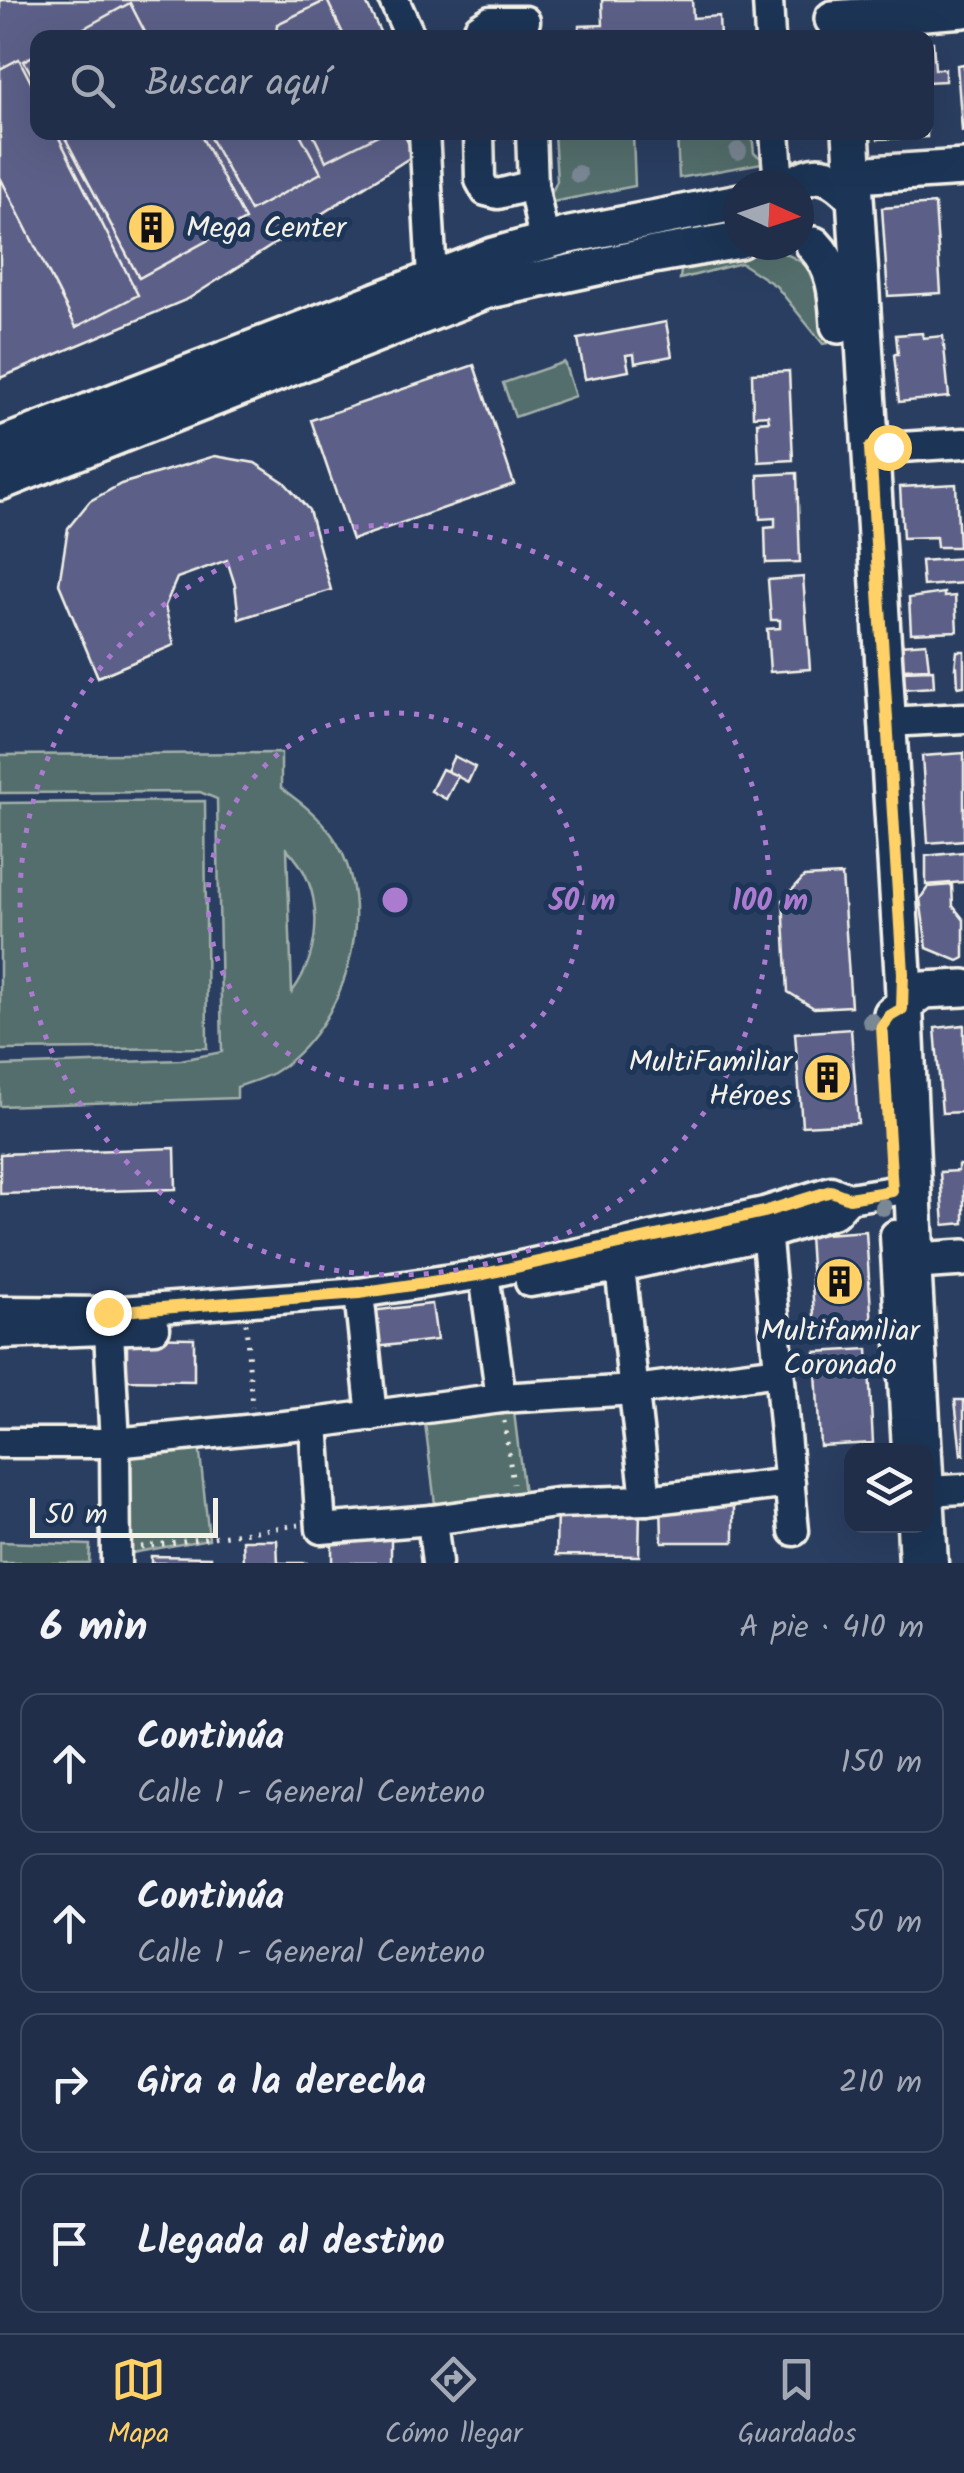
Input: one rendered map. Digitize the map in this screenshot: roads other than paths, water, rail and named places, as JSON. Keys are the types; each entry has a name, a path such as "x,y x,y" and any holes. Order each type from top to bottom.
{"main road":[{"path":"833,23 964,10"},
{"path":"814,242 835,240 844,234 830,140"},
{"path":"850,140 836,189 858,449 883,852 903,1000 906,1248"},
{"path":"836,189 964,168"},
{"path":"0,482 486,292 689,231 724,211"},
{"path":"0,446 432,278 544,240 689,231 724,237"},
{"path":"814,249 827,261 837,290 858,449"},
{"path":"883,852 903,1000 892,1191 906,1248"},
{"path":"903,1000 964,988"},
{"path":"906,1248 964,1258"}],"street":[{"path":"394,0 407,30"},
{"path":"768,0 770,30"},
{"path":"479,30 490,21 527,20"},
{"path":"424,140 432,278"},
{"path":"479,140 480,180 486,191 498,194 533,185"},
{"path":"531,140 533,185 544,240"},
{"path":"775,140 777,170"},
{"path":"858,449 964,443"},
{"path":"876,723 964,718"},
{"path":"0,1312 108,1322 246,1320 486,1282 620,1267 765,1224 831,1191 849,1198 892,1191"},
{"path":"486,1282 765,1224"},
{"path":"765,1224 794,1531"},
{"path":"906,1248 914,1402 920,1443"},
{"path":"620,1267 646,1500"},
{"path":"486,1282 501,1398"},
{"path":"0,1334 360,1302"},
{"path":"360,1302 372,1416"},
{"path":"108,1322 116,1557"},
{"path":"0,1443 115,1442 314,1423 501,1398 635,1390 779,1371"},
{"path":"908,1443 914,1402"},
{"path":"314,1423 321,1529 790,1483"},
{"path":"934,1491 964,1489"},
{"path":"432,1520 436,1563"},
{"path":"912,1533 914,1563"},
{"path":"932,1533 934,1563"}],"place":[{"name":"Mega Center","path":"151,227"},
{"name":"MultiFamiliar Héroes","path":"827,1078"},
{"name":"Multifamiliar Coronado","path":"840,1281"}]}
